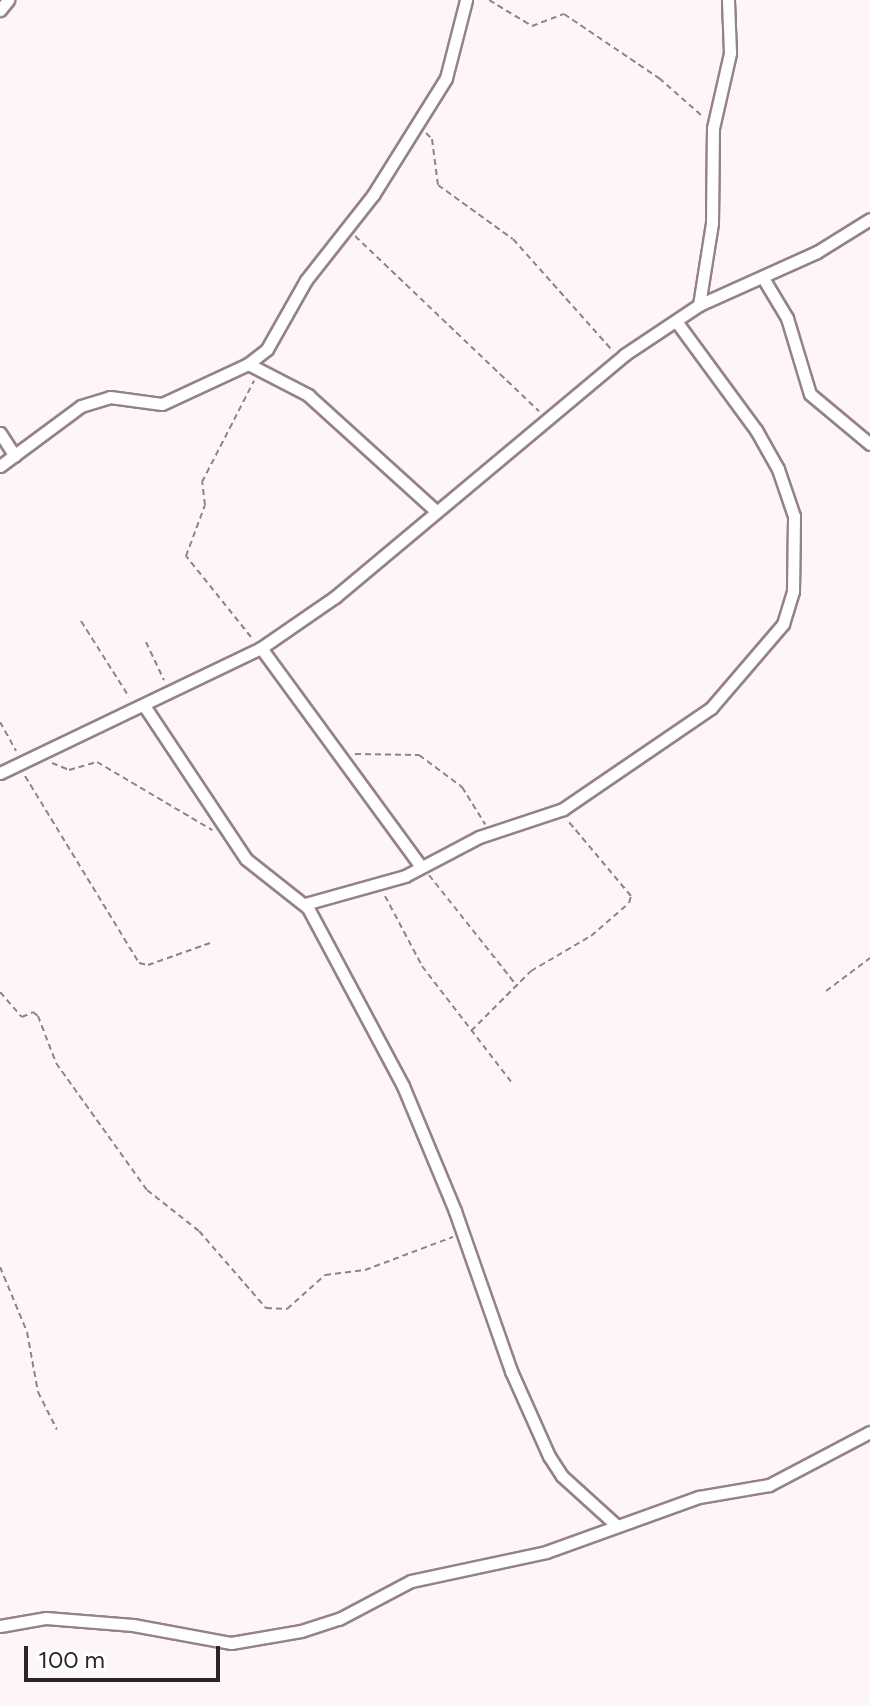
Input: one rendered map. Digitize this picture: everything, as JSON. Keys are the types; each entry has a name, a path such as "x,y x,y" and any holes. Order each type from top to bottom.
{"street":[{"path":"0,10 8,0"},
{"path":"0,466 96,400 124,397 162,404 248,364 267,349 306,280 373,195 413,124 453,64 466,0"},
{"path":"699,305 712,223 713,128 730,53 728,0"},
{"path":"0,773 170,695 261,648 335,597 545,417 624,355 699,305 763,278 870,219"},
{"path":"763,278 787,318 810,394 870,444"},
{"path":"305,904 379,885 491,833 560,811 711,708 783,624 793,591 794,516 778,469 756,430 676,321"},
{"path":"248,364 308,395 435,510"},
{"path":"0,433 15,456"},
{"path":"261,648 421,867"},
{"path":"141,708 246,859 305,904 403,1086 462,1233 511,1371 549,1456 562,1476 616,1525"},
{"path":"0,1626 46,1618 133,1625 231,1643 328,1624 411,1581 546,1552 699,1497 769,1485 870,1432"}],"path":[{"path":"489,0 532,26 556,14 581,23 688,101 713,128"},
{"path":"413,124 432,139 438,185 513,239 598,339 624,355"},
{"path":"346,227 545,417"},
{"path":"260,369 202,482 205,505 186,556 261,648"},
{"path":"81,621 141,708"},
{"path":"146,642 170,695"},
{"path":"0,722 20,764 139,963 148,965 210,943"},
{"path":"40,755 69,770 97,762 213,830"},
{"path":"338,756 419,755 462,787 491,833"},
{"path":"471,1031 545,961 618,916 631,900 560,811"},
{"path":"421,867 517,987"},
{"path":"379,885 422,966 513,1084"},
{"path":"826,991 870,958"},
{"path":"0,992 22,1017 33,1012 38,1016 56,1063 147,1190 199,1231 266,1308 287,1309 325,1275 365,1270 462,1233"},
{"path":"0,1267 27,1332 38,1392 57,1430"}]}
